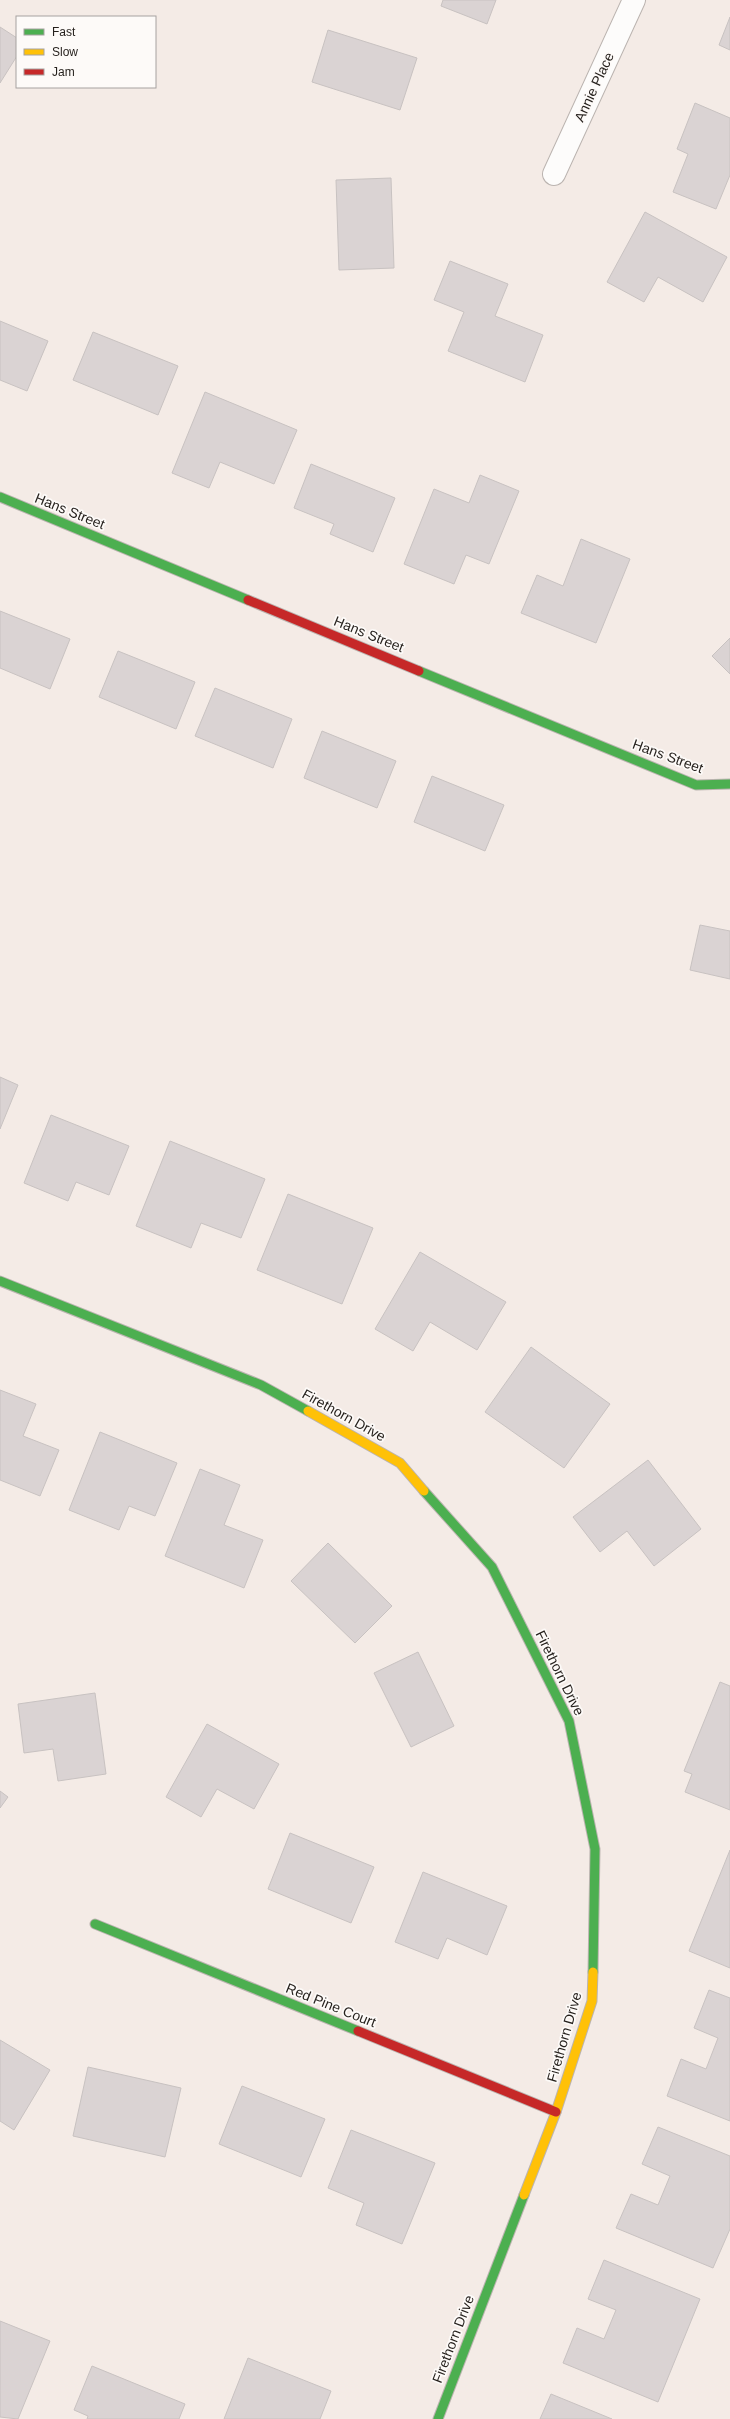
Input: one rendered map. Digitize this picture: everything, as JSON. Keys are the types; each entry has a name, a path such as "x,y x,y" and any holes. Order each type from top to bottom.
{"street":[{"name":"Annie Place","path":"554,174 634,0"},
{"name":"Hans Street","path":"0,497 696,785 730,784"},
{"name":"Firethorn Drive","path":"0,1281 261,1385 400,1463 492,1567 569,1721 595,1849 592,2000 556,2112 438,2419"},
{"name":"Red Pine Court","path":"95,1924 556,2112"}],"building":[{"path":"443,0 496,0 487,24 441,6"},
{"path":"730,17 730,50 719,45"},
{"path":"0,27 16,37 16,58 0,83"},
{"path":"328,30 417,58 400,110 312,82"},
{"path":"695,103 730,118 730,175 716,209 673,192 688,154 677,149"},
{"path":"391,178 394,268 339,270 336,180"},
{"path":"645,212 727,257 703,302 658,277 644,302 607,282"},
{"path":"450,261 508,284 495,316 543,335 525,382 448,351 464,312 434,300"},
{"path":"0,321 48,341 27,391 0,380"},
{"path":"93,332 178,366 158,415 73,380"},
{"path":"205,392 297,430 274,484 220,462 209,488 172,473"},
{"path":"311,464 395,498 373,552 330,534 334,524 294,508"},
{"path":"480,475 519,491 489,564 466,555 454,584 404,564 434,489 469,503"},
{"path":"581,539 630,559 596,643 521,613 537,575 563,586"},
{"path":"0,611 70,639 50,689 0,668"},
{"path":"730,638 730,674 712,656"},
{"path":"118,651 195,682 176,729 99,697"},
{"path":"215,688 292,719 273,768 195,736"},
{"path":"322,731 396,761 377,808 304,778"},
{"path":"432,776 504,805 485,851 414,822"},
{"path":"700,925 730,931 730,979 690,970"},
{"path":"0,1077 18,1085 0,1129"},
{"path":"51,1115 129,1146 109,1195 76,1182 68,1201 24,1183"},
{"path":"170,1141 265,1179 241,1238 201,1223 191,1248 136,1226"},
{"path":"288,1194 373,1228 342,1304 257,1270"},
{"path":"420,1252 506,1302 477,1350 430,1322 413,1351 375,1329"},
{"path":"531,1347 610,1404 564,1468 485,1412"},
{"path":"0,1390 36,1404 23,1436 59,1450 40,1496 0,1480"},
{"path":"100,1432 177,1463 155,1516 129,1506 119,1530 69,1510"},
{"path":"648,1460 701,1529 654,1566 627,1531 600,1552 573,1517"},
{"path":"200,1469 240,1485 224,1525 263,1540 244,1588 165,1556"},
{"path":"328,1543 392,1606 355,1643 291,1581"},
{"path":"418,1652 454,1726 411,1747 374,1673"},
{"path":"720,1682 730,1686 730,1810 685,1792 692,1774 684,1771"},
{"path":"95,1693 106,1774 58,1781 53,1749 24,1753 18,1704"},
{"path":"207,1724 279,1764 254,1809 217,1789 201,1817 166,1797"},
{"path":"0,1791 8,1797 0,1808"},
{"path":"290,1833 374,1867 351,1923 268,1889"},
{"path":"730,1850 730,1968 689,1951"},
{"path":"423,1872 507,1906 487,1955 447,1938 438,1959 395,1942"},
{"path":"709,1990 730,1998 730,2121 667,2096 681,2059 706,2069 718,2038 694,2028"},
{"path":"0,2040 50,2070 14,2130 0,2121"},
{"path":"88,2067 181,2088 165,2157 73,2136"},
{"path":"242,2086 325,2119 301,2177 219,2144"},
{"path":"658,2127 730,2156 730,2229 713,2268 616,2228 631,2194 658,2205 670,2176 642,2164"},
{"path":"351,2130 435,2163 402,2244 356,2225 364,2203 328,2188"},
{"path":"604,2260 700,2299 658,2402 563,2363 577,2328 604,2339 616,2310 588,2299"},
{"path":"0,2321 50,2341 18,2419 0,2417"},
{"path":"248,2358 331,2391 320,2419 224,2419"},
{"path":"92,2366 185,2404 179,2419 87,2419 88,2416 74,2410"},
{"path":"551,2394 612,2419 540,2419"}],"traffic: fast":[{"path":"0,497 248,600"},
{"path":"419,671 696,785 730,784"},
{"path":"0,1281 261,1385 308,1411"},
{"path":"424,1491 492,1567 569,1721 595,1849 593,1972"},
{"path":"95,1924 358,2031"},
{"path":"438,2419 524,2195"}],"traffic: slow":[{"path":"308,1411 400,1463 424,1491"},
{"path":"524,2195 556,2112 592,2001 593,1972"}],"traffic: jam":[{"path":"248,600 419,671"},
{"path":"358,2031 556,2112"}]}
